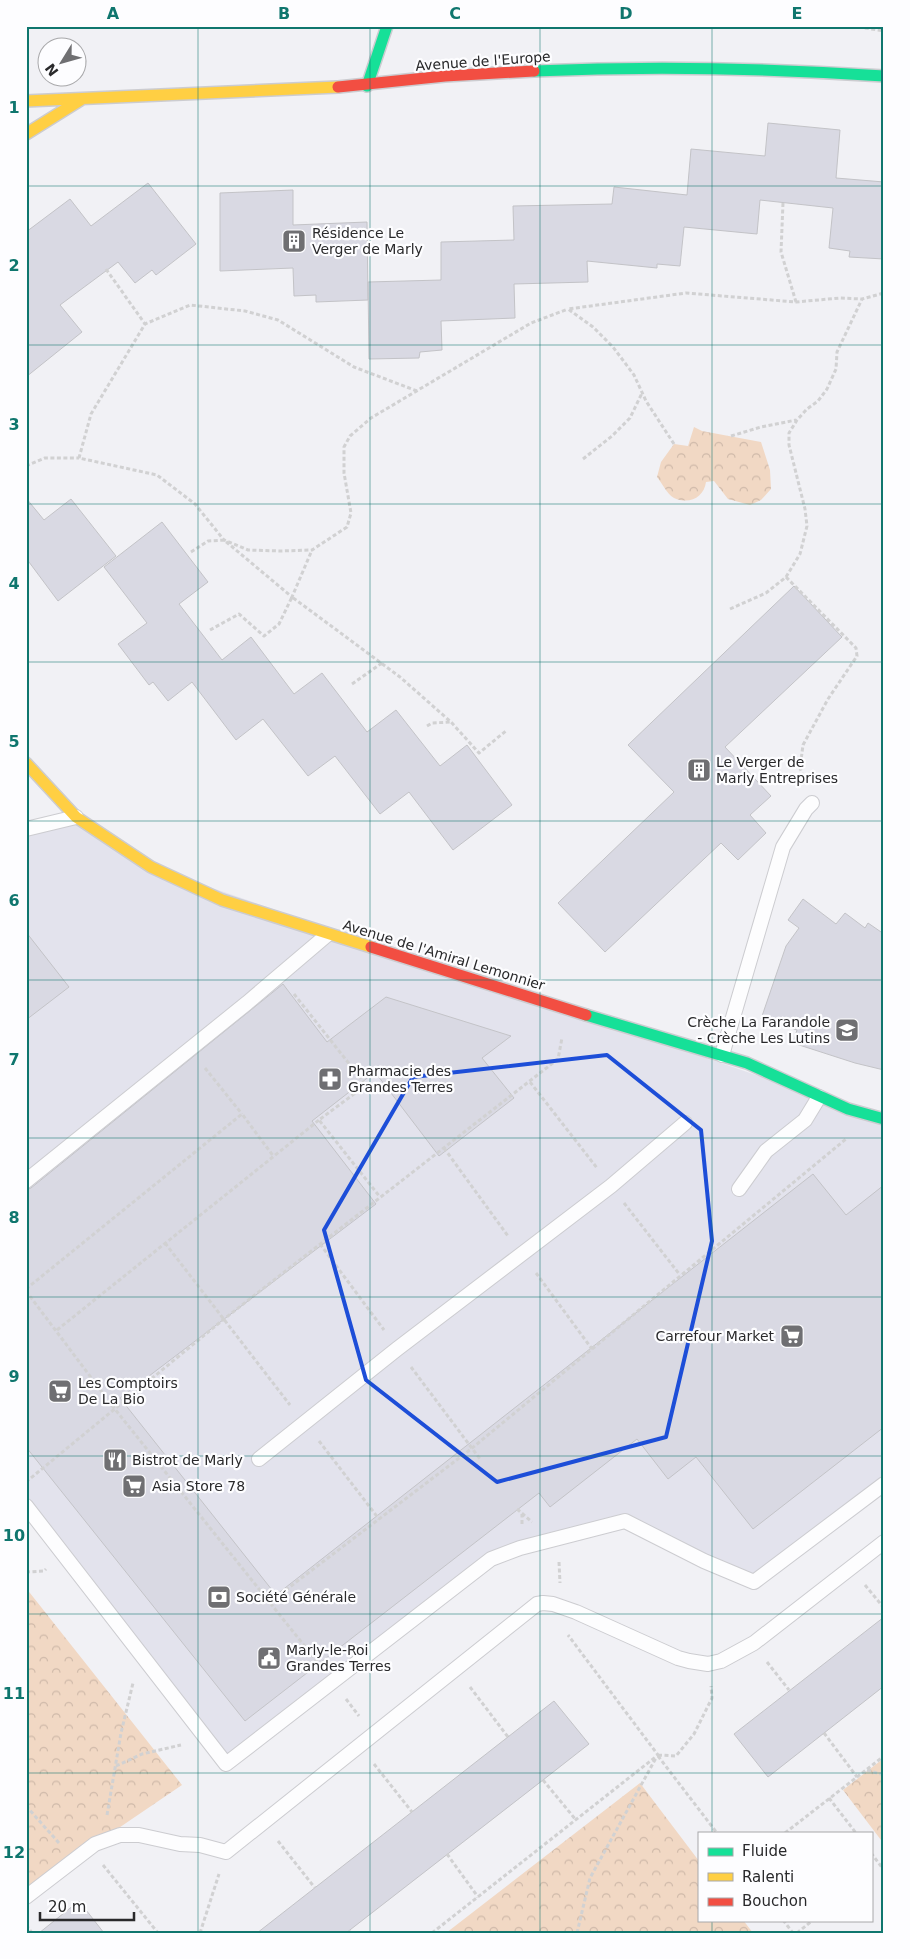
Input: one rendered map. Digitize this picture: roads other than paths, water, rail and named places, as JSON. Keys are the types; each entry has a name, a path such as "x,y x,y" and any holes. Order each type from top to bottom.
{"street":[{"path":"367,86 387,26"},
{"name":"Avenue de l'Europe","path":"26,101 367,86 444,76 648,67 827,72 884,76"},
{"name":"Avenue de l'Europe","path":"26,134 84,98"},
{"name":"Avenue de l'Amiral Lemonnier","path":"26,763 76,817 160,871 222,900 327,935 747,1063 819,1097 878,1118"}],"lane":[{"path":"722,1055 783,847 806,809 812,803"},
{"path":"26,829 76,817"},
{"path":"26,1181 280,976 327,935"},
{"path":"740,1189 766,1151 805,1120 819,1097"},
{"path":"259,1459 397,1349 611,1186 685,1123"},
{"path":"26,1506 226,1764 491,1559 520,1548 625,1521 704,1561 754,1582 884,1484"},
{"path":"26,1897 89,1848 103,1840 120,1836 139,1834 180,1844 200,1845 226,1852 533,1607 543,1603 576,1612 678,1658 708,1664 735,1655 754,1643 884,1542"}],"place":[{"name":"Résidence Le Verger de Marly","path":"294,241"},
{"name":"Le Verger de Marly Entreprises","path":"699,770"},
{"name":"Crèche La Farandole - Crèche Les Lutins","path":"847,1030"},
{"name":"Pharmacie des Grandes Terres","path":"330,1079"},
{"name":"Carrefour Market","path":"792,1336"},
{"name":"Les Comptoirs De La Bio","path":"60,1391"},
{"name":"Bistrot de Marly","path":"115,1460"},
{"name":"Asia Store 78","path":"134,1486"},
{"name":"Société Générale","path":"219,1597"},
{"name":"Marly-le-Roi Grandes Terres","path":"269,1658"}]}
